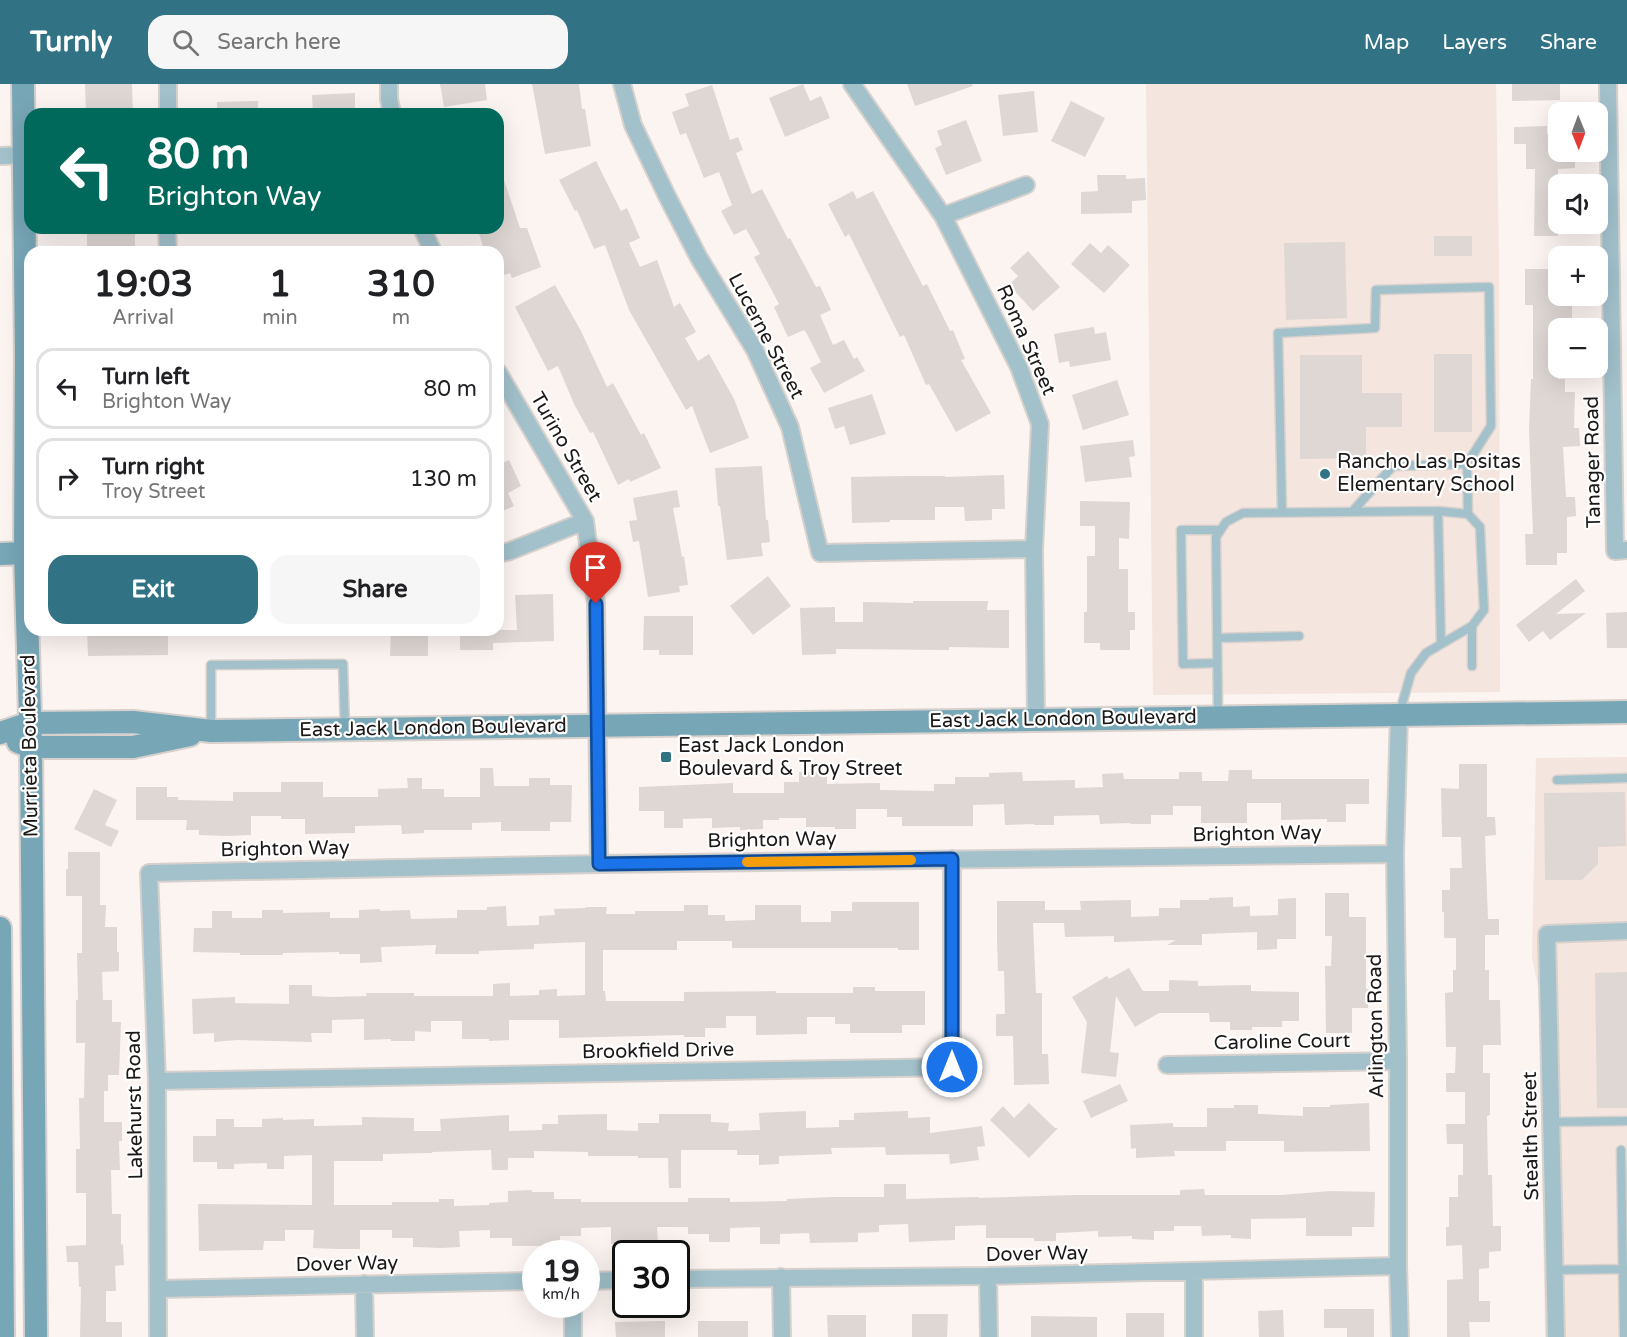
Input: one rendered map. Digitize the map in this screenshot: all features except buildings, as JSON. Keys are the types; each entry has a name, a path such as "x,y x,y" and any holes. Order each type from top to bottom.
{"main road":[{"name":"Murrieta Boulevard","path":"23,84 24,222"},
{"path":"0,554 24,553"},
{"name":"Murrieta Boulevard","path":"27,636 31,747 36,1337"},
{"name":"East Jack London Boulevard","path":"0,734 30,723 133,722 211,731 1627,712"},
{"name":"East Jack London Boulevard","path":"0,734 31,747 134,747 211,731"},
{"path":"0,928 3,1337"}],"street":[{"path":"168,84 168,108"},
{"path":"389,84 391,108"},
{"name":"Lucerne Street","path":"622,84 633,125 667,196 699,258 755,350 790,427 820,553 1034,549"},
{"name":"Roma Street","path":"852,84 943,216 1019,367 1040,424 1034,549 1036,720"},
{"name":"Tanager Road","path":"1608,84 1621,550"},
{"path":"0,156 23,155"},
{"path":"943,216 1026,185"},
{"name":"Turino Street","path":"504,382 585,521 596,604 599,864"},
{"path":"504,552 585,521"},
{"name":"Arlington Road","path":"1399,715 1395,854 1400,1337"},
{"name":"Brighton Way","path":"149,873 599,864 1395,854"},
{"name":"Brookfield Drive","path":"157,1081 952,1067 952,859"},
{"name":"Lakehurst Road","path":"149,873 157,1081 158,1337"},
{"name":"Stealth Street","path":"1556,1337 1547,934 1627,931"},
{"name":"Caroline Court","path":"1167,1065 1398,1061"},
{"name":"Dover Way","path":"690,1279 988,1276 1398,1266"},
{"path":"1194,1272 1194,1337"},
{"path":"988,1276 989,1337"},
{"path":"781,1277 782,1337"},
{"name":"Dover Way","path":"158,1289 522,1281"},
{"path":"364,1284 365,1337"},
{"path":"573,1318 573,1337"}],"lane":[{"path":"1282,512 1278,333 1375,328 1376,290 1488,287 1491,426 1467,464 1468,514 1480,527 1484,610 1472,626 1426,653 1411,674 1399,715"},
{"path":"1352,512 1393,466 1467,464"},
{"path":"1218,718 1216,537 1226,522 1243,513 1438,512 1468,514"},
{"path":"1438,512 1441,644"},
{"path":"1217,663 1183,664 1181,530 1220,530"},
{"path":"1472,626 1472,666"},
{"path":"1217,638 1299,636"},
{"path":"211,731 211,665 343,664 345,729"},
{"path":"1557,780 1627,778"},
{"path":"1552,1122 1627,1121"},
{"path":"1621,1150 1625,1269 1624,1337"},
{"path":"1555,1270 1625,1269"}],"shaded area":[{"name":"Rancho Las Positas Elementary School","path":"1146,84 1496,84 1499,256 1500,692 1153,695"},
{"path":"1627,757 1627,1337 1545,1337 1539,991 1532,958 1536,758"}],"slow traffic":[{"path":"747,862 911,860"}],"place":[{"name":"Rancho Las Positas Elementary School","path":"1325,474"},
{"name":"East Jack London Boulevard & Troy Street","path":"666,757"}],"route":[{"path":"596,604 599,864 952,859 952,1067"}]}
